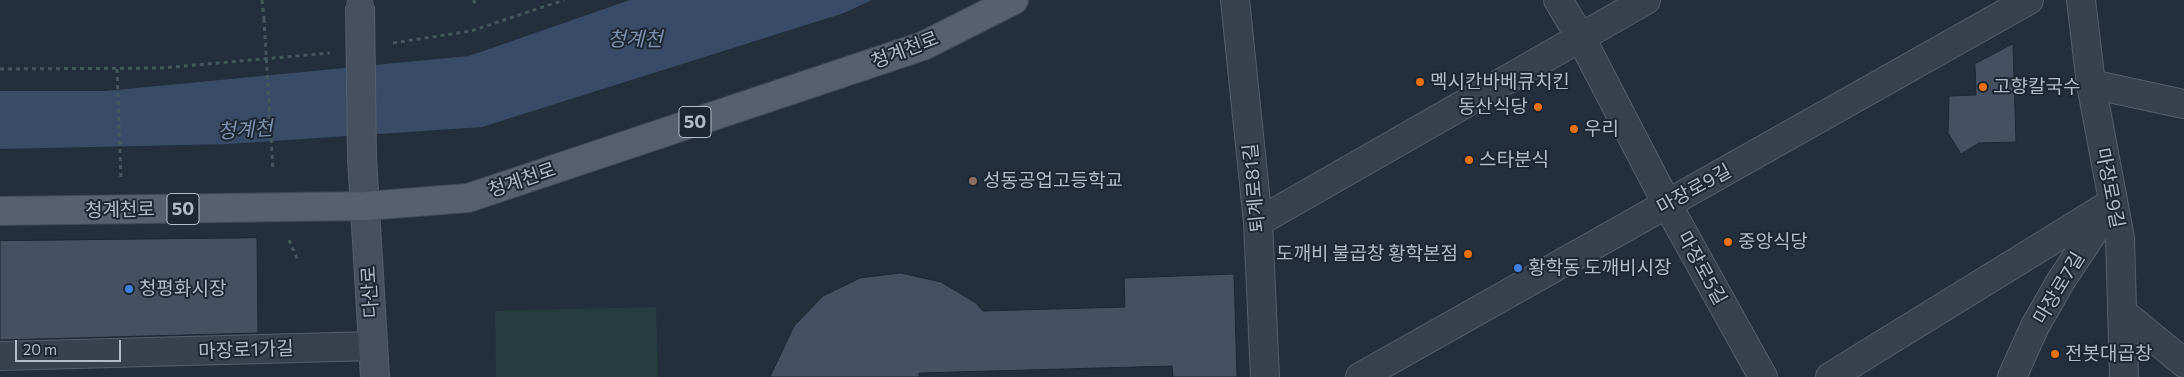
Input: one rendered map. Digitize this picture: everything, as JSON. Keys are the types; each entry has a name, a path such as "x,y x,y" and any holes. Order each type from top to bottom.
{"main road":[{"name":"청계천로","path":"0,211 366,206 468,198 923,46 1014,0"},
{"name":"다산로","path":"360,3 362,158 375,377"}],"street":[{"name":"퇴계로81길","path":"1236,0 1258,222 1265,377"},
{"name":"마장로5길","path":"1558,0 1582,38 1667,204 1763,377"},
{"path":"1258,222 1646,0"},
{"name":"마장로9길","path":"1360,377 2029,0"},
{"name":"마장로9길","path":"2081,0 2091,84 2120,238 2124,377"},
{"path":"2091,84 2184,104"},
{"path":"1830,377 2112,203"},
{"name":"마장로7길","path":"2012,377 2035,326 2062,279 2112,203"},
{"path":"2122,312 2184,363"},
{"name":"마장로1가길","path":"0,356 373,346"}],"path":[{"path":"262,0 273,170"},
{"path":"474,0 474,2 479,0"},
{"path":"383,45 471,31 564,0"},
{"path":"0,69 162,68 334,52"},
{"path":"117,69 123,210"}],"green space":[{"path":"656,307 658,377 496,377 495,311"}],"water":[{"name":"청계천","path":"630,0 872,0 844,13 482,127 228,144 0,149 0,91 106,91 469,56"}],"building":[{"path":"2013,44 2016,142 1979,143 1961,154 1948,133 1949,96 1976,95 1975,64"},
{"name":"청평화시장","path":"257,238 258,333 0,340 0,241"},
{"path":"901,273 941,282 976,303 983,311 1125,307 1124,278 1234,274 1237,377 1173,377 1172,366 919,373 919,377 770,377 794,326 823,296 860,278"}],"place":[{"name":"멕시칸바베큐치킨","path":"1420,82"},
{"name":"고향칼국수","path":"1983,87"},
{"name":"동산식당","path":"1538,107"},
{"name":"우리","path":"1574,129"},
{"name":"스타분식","path":"1469,160"},
{"name":"성동공업고등학교","path":"973,181"},
{"name":"중앙식당","path":"1728,242"},
{"name":"도깨비 불곱창 황학본점","path":"1468,254"},
{"name":"황학동 도깨비시장","path":"1518,268"},
{"name":"청평화시장","path":"129,289"},
{"name":"전봇대곱창","path":"2055,354"}]}
